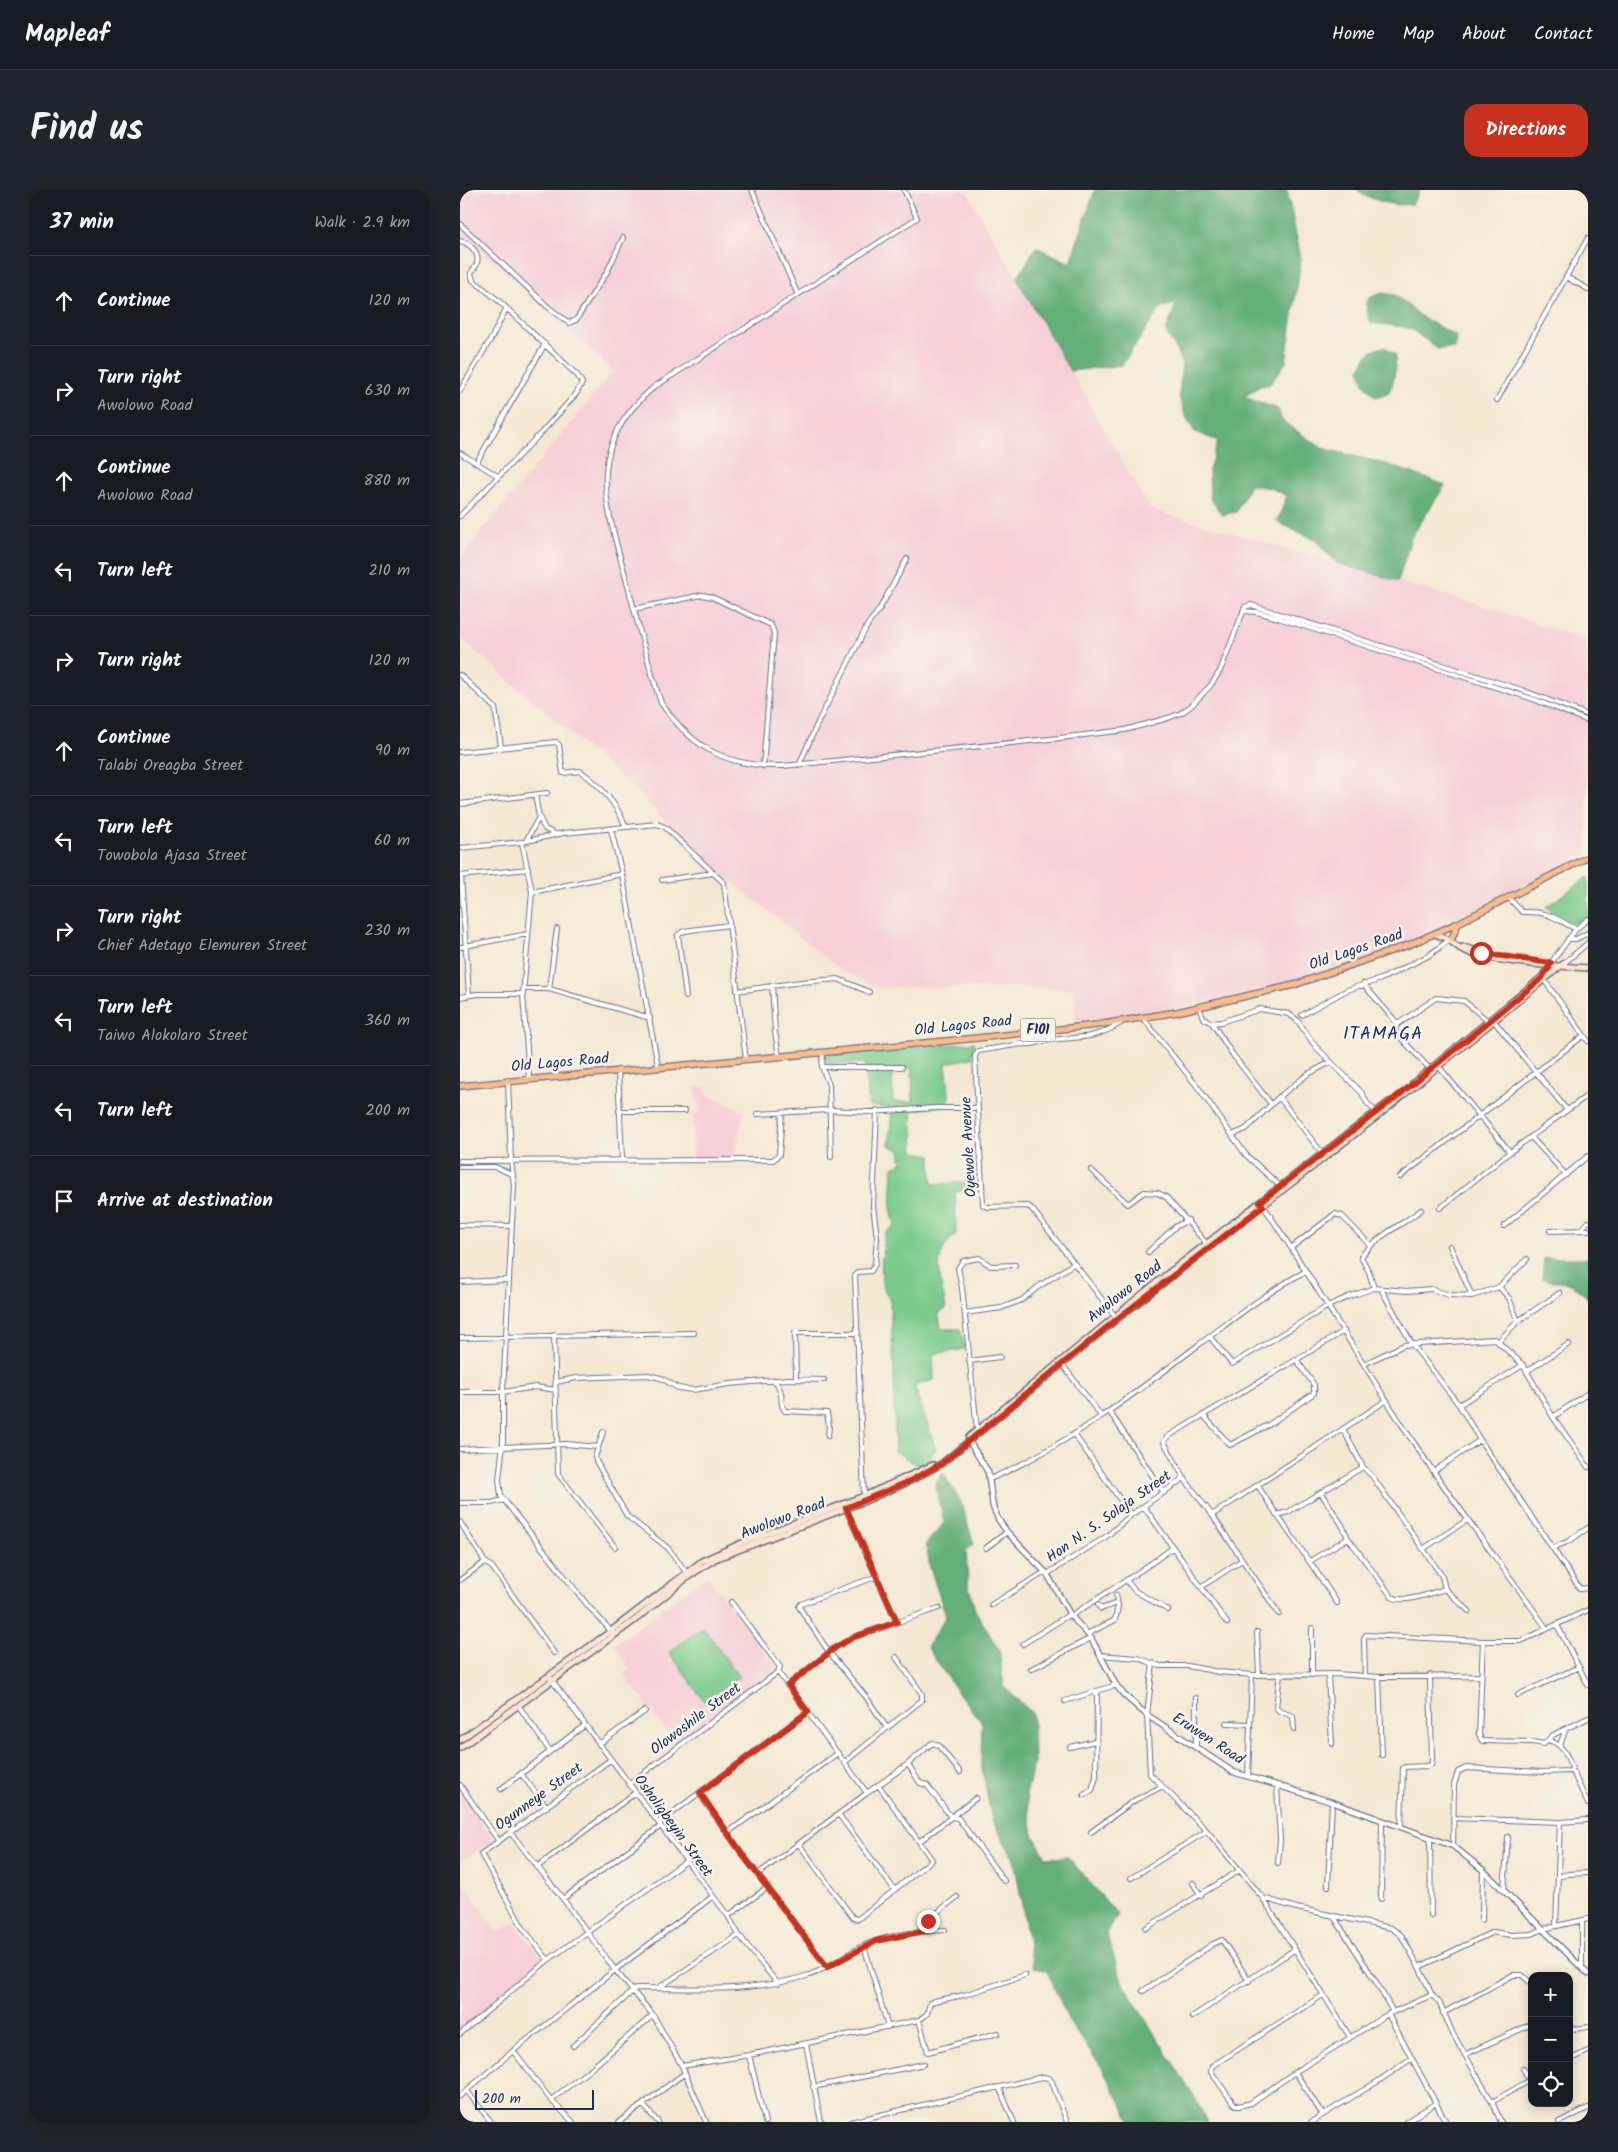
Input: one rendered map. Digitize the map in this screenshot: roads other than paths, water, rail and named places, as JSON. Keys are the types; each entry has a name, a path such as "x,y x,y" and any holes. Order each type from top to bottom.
{"main road":[{"name":"Old Lagos Road","path":"460,1086 658,1066 746,1060 968,1039 1124,1021 1199,1007 1294,985 1436,934 1588,857"},
{"path":"1451,939 1458,923"},
{"path":"1445,930 1451,939"},
{"path":"1436,934 1481,953 1550,964 1588,966"},
{"name":"Awolowo Road","path":"940,1463 977,1429 1115,1316 1207,1244 1262,1204 1280,1186 1376,1112 1542,978 1550,964"},
{"name":"Awolowo Road","path":"460,1740 550,1678 715,1559 908,1482 940,1463 970,1441 1062,1364 1262,1204 1439,1066 1562,965"},
{"name":"Awolowo Road","path":"612,1633 686,1572 713,1554 934,1467"},
{"name":"Awolowo Road","path":"460,1748 518,1705 550,1678"}],"street":[{"path":"752,190 797,293"},
{"path":"904,190 917,218 797,293 654,387 636,402 617,428 606,465 605,491 611,524 661,703 674,721 697,743 712,752 741,764 763,766 799,765 1125,730 1168,718 1181,713 1191,706 1220,671 1247,605 1260,607 1522,690 1588,715"},
{"path":"460,224 547,306 569,323 576,320 607,272 623,238"},
{"path":"1497,400 1588,238"},
{"path":"460,241 471,246 478,259 471,277 545,344 578,376 582,383 576,394 541,433 460,514"},
{"path":"1566,277 1588,289"},
{"path":"460,391 506,309"},
{"path":"477,462 545,344"},
{"path":"460,453 498,476"},
{"path":"799,765 819,720 868,624 879,610 907,559"},
{"path":"634,609 702,595 712,597 771,625 774,633 763,766"},
{"path":"1243,611 1257,612 1533,699 1563,709 1588,721"},
{"path":"460,675 495,708 501,746"},
{"path":"460,752 501,746 556,742 559,745 563,773 580,771 600,787 610,796 620,811 626,827"},
{"path":"460,804 548,793"},
{"path":"535,795 539,817 544,829 556,835"},
{"path":"529,1078 524,989 532,892 524,841 539,817"},
{"path":"460,848 524,841 556,835 661,825 724,883 746,1060"},
{"path":"611,830 622,874 658,1066"},
{"path":"469,995 460,876 528,868"},
{"path":"662,880 714,873"},
{"path":"532,892 622,874"},
{"path":"1509,898 1522,912 1544,912 1576,929"},
{"path":"1550,964 1576,929 1588,919"},
{"path":"686,998 678,934 684,930 728,925"},
{"path":"549,989 557,929"},
{"path":"1568,939 1576,939 1588,933"},
{"path":"460,947 528,934"},
{"path":"1302,1015 1347,990 1381,979 1428,956 1451,939"},
{"path":"1562,965 1588,944"},
{"path":"737,991 841,980 869,992"},
{"path":"1544,981 1588,1041"},
{"path":"1363,984 1398,1024"},
{"path":"772,986 775,1032 779,1056"},
{"path":"524,989 549,989 650,1018"},
{"path":"460,997 469,995 524,994"},
{"path":"1429,1068 1397,1034 1395,1029 1398,1024 1436,998 1464,1002 1488,1021"},
{"path":"1199,1007 1203,1018 1212,1023 1237,1060 1271,1104"},
{"path":"1212,1023 1230,1020 1260,1009 1289,1014 1297,1020 1316,1047 1362,1093 1367,1103 1376,1112"},
{"path":"1144,1018 1246,1155 1280,1186"},
{"name":"Oyewole Avenue","path":"1115,1316 1032,1209 1021,1205 987,1207 983,1205 975,1053 978,1050 1037,1044 1048,1040 1094,1037 1124,1021"},
{"path":"1494,1021 1567,1110"},
{"path":"1400,1177 1583,1036"},
{"path":"823,1052 822,1067 829,1085 831,1157"},
{"path":"1232,1135 1246,1130 1279,1097 1308,1074 1331,1062"},
{"path":"1439,1066 1510,1152"},
{"path":"822,1067 902,1067"},
{"path":"618,1070 622,1160"},
{"path":"508,1080 511,1160 514,1185 508,1280 500,1489 504,1500 612,1633"},
{"path":"1440,1208 1510,1152 1588,1095"},
{"path":"1279,1097 1322,1153"},
{"path":"757,1114 829,1110 868,1112 877,1110 978,1108"},
{"path":"864,1496 855,1275 858,1272 871,1271 875,1264 877,1237 873,1206 877,1110"},
{"path":"619,1111 685,1111"},
{"path":"460,1160 773,1160 779,1155 782,1113"},
{"path":"1531,1137 1566,1175"},
{"path":"1504,1226 1588,1156"},
{"path":"460,1167 496,1167 512,1174"},
{"path":"1091,1170 1126,1202 1132,1202 1144,1192 1158,1193 1166,1197 1207,1244"},
{"path":"1262,1204 1292,1247 1364,1364 1434,1471 1467,1520 1547,1629"},
{"path":"1374,1288 1369,1272 1361,1257 1387,1233 1401,1226 1421,1210"},
{"path":"1292,1247 1336,1214 1342,1216 1371,1246"},
{"path":"1148,1252 1176,1227 1188,1220"},
{"path":"1580,1230 1588,1222"},
{"path":"460,1225 512,1226"},
{"path":"1550,1231 1588,1230"},
{"path":"1450,1246 1472,1296"},
{"path":"977,1429 965,1313 958,1268 959,1264 963,1261 979,1258 991,1266 1015,1265"},
{"path":"1210,1337 1232,1364 1328,1306 1374,1288 1407,1292 1431,1289 1449,1295 1472,1296 1499,1287 1527,1259"},
{"path":"965,1313 1001,1308 1022,1300 1074,1264"},
{"path":"990,1480 1022,1466 1109,1411 1267,1294 1306,1270"},
{"path":"460,1282 508,1280"},
{"path":"1499,1287 1509,1298 1518,1322"},
{"path":"1380,1289 1412,1344 1459,1405 1480,1440 1580,1589 1588,1588"},
{"path":"1498,1342 1518,1322 1560,1293"},
{"path":"1278,1614 1212,1515 1184,1478 1164,1442 1167,1437 1344,1330"},
{"path":"460,1338 694,1333"},
{"path":"796,1379 796,1333 858,1333"},
{"path":"554,1335 558,1474 560,1480 583,1505 615,1547"},
{"path":"1364,1364 1397,1346 1490,1338 1498,1342 1523,1365 1553,1416 1588,1468"},
{"path":"1527,1371 1569,1344"},
{"path":"970,1361 1000,1357"},
{"path":"1203,1416 1230,1445 1270,1424 1314,1393 1314,1385 1296,1360"},
{"path":"1062,1364 1101,1416"},
{"path":"1459,1405 1523,1365"},
{"path":"556,1382 576,1378 648,1375 661,1378 678,1388 693,1390 729,1384 774,1380 824,1380"},
{"path":"774,1380 781,1388 782,1406 785,1411 827,1413 828,1436"},
{"path":"460,1392 503,1392 536,1387 556,1390"},
{"path":"1553,1416 1588,1393"},
{"path":"1212,1515 1387,1400"},
{"path":"1109,1411 1164,1492"},
{"path":"1342,1429 1363,1467 1372,1476 1442,1576 1445,1589 1469,1611"},
{"path":"603,1432 596,1461 626,1516 668,1548 686,1572"},
{"path":"1074,1434 1131,1515"},
{"path":"1434,1471 1480,1440"},
{"name":"Eruwen Road","path":"970,1441 983,1460 990,1480 993,1508 998,1519 1007,1532 1046,1573 1070,1615 1089,1636 1116,1685 1124,1695 1147,1715 1231,1772 1332,1802 1453,1846 1483,1870 1588,1974"},
{"path":"460,1449 556,1445 598,1447"},
{"path":"1582,1460 1588,1456"},
{"path":"1276,1514 1288,1512 1363,1467"},
{"name":"Hon N. S. Solaja Street","path":"991,1605 1107,1536 1131,1515 1184,1478"},
{"path":"1258,1486 1282,1523 1310,1560 1337,1603"},
{"path":"1321,1493 1348,1538 1392,1598 1396,1600 1445,1589"},
{"path":"460,1503 491,1503 504,1500"},
{"path":"1144,1507 1227,1623"},
{"path":"846,1508 897,1622"},
{"path":"1282,1523 1288,1512"},
{"path":"1423,1549 1467,1520"},
{"path":"460,1522 485,1562 492,1567 554,1654"},
{"path":"1553,1548 1569,1541 1588,1528"},
{"path":"986,1548 1007,1532"},
{"path":"1310,1560 1348,1538"},
{"path":"1023,1644 1127,1581 1172,1548"},
{"path":"1201,1587 1242,1560"},
{"path":"460,1580 485,1562"},
{"path":"878,1576 801,1604 799,1607 829,1652 866,1697 887,1728"},
{"path":"1127,1581 1135,1591 1168,1610"},
{"path":"1031,1669 1115,1620 1116,1595"},
{"path":"731,1602 780,1667 778,1672 867,1793"},
{"path":"1098,1605 1101,1610 1117,1603"},
{"path":"788,1685 829,1652 854,1637 939,1608"},
{"path":"1364,1676 1364,1638 1366,1635 1521,1641 1588,1610"},
{"path":"1557,1624 1588,1685"},
{"path":"1312,1628 1312,1675"},
{"path":"1257,1632 1259,1674"},
{"path":"1483,1641 1479,1734 1482,1741 1532,1742 1540,1745 1549,1740 1553,1735 1565,1731 1588,1718"},
{"path":"1100,1656 1138,1658 1160,1666 1188,1666 1219,1672 1252,1675 1481,1676"},
{"path":"845,1762 907,1714 923,1697 896,1657"},
{"path":"1153,1663 1147,1715 1148,1770 1162,1787 1207,1831 1262,1898 1350,2037"},
{"path":"1518,1695 1579,1667"},
{"name":"Olowoshile Street","path":"628,1784 778,1672"},
{"path":"1280,1674 1276,1707 1293,1716 1294,1729"},
{"path":"1248,1777 1252,1675"},
{"path":"1328,1675 1332,1744"},
{"path":"1401,1827 1403,1768 1405,1766 1427,1766 1431,1765 1432,1762 1430,1676"},
{"path":"1379,1677 1382,1755"},
{"name":"Osholigbeyin Street","path":"550,1678 778,1984"},
{"path":"1065,1701 1116,1685"},
{"path":"1084,1795 1090,1793 1094,1786 1097,1692"},
{"path":"1196,1698 1196,1747"},
{"path":"518,1705 550,1751"},
{"path":"598,1744 645,1711"},
{"path":"563,1899 808,1712"},
{"path":"1226,1723 1250,1724"},
{"path":"501,1789 585,1725"},
{"path":"1560,1745 1565,1731"},
{"path":"1549,1740 1560,1745 1567,1756 1588,1804"},
{"path":"1070,1747 1095,1741"},
{"path":"758,1874 879,1786 932,1743 935,1743 960,1772"},
{"path":"727,1833 838,1753"},
{"name":"Ogunneye Street","path":"548,1960 523,1928 481,1854 610,1760"},
{"path":"908,1764 920,1783 927,1785 951,1817 958,1818 1004,1881"},
{"path":"1453,1846 1454,1785 1458,1772 1462,1768 1544,1772 1570,1772 1572,1770"},
{"path":"521,1774 547,1807"},
{"path":"460,1784 498,1840"},
{"path":"799,1844 854,1918 858,1919 931,1862 932,1859 879,1786"},
{"path":"1277,1786 1280,1840 1278,1863"},
{"path":"1091,1832 1135,1800 1162,1787"},
{"path":"537,1867 635,1793"},
{"path":"700,1793 727,1833 827,1967"},
{"path":"920,1841 976,1798"},
{"path":"1328,1886 1332,1802"},
{"path":"839,1815 894,1889"},
{"path":"1454,1818 1560,1822 1588,1820"},
{"path":"1381,1899 1382,1821"},
{"path":"1556,1926 1560,1822"},
{"path":"1131,1878 1207,1831"},
{"path":"511,1833 563,1899 615,1970 653,2015 682,2066 706,2122"},
{"path":"1430,1837 1432,1915"},
{"path":"1504,1890 1508,1838"},
{"path":"460,2034 548,1960 686,1862"},
{"path":"1146,1928 1201,1896 1240,1870"},
{"path":"1482,1920 1483,1870"},
{"path":"1558,1877 1568,1874 1588,1873"},
{"path":"1192,1883 1201,1896"},
{"path":"728,1916 768,1887"},
{"path":"460,2096 615,1970 712,1897"},
{"path":"928,1930 929,1919 957,1897"},
{"path":"1262,1898 1334,1917 1391,1928 1398,1932 1420,1967 1432,1995 1440,2002 1443,2013 1501,2122"},
{"path":"1334,1917 1376,1982 1412,2058 1446,2122"},
{"path":"1420,1967 1493,1932 1526,1935 1542,1928 1582,1922 1588,1919"},
{"path":"1582,1922 1582,1966"},
{"path":"573,2046 636,1988 701,1990 778,1984 809,1975 876,1941 928,1930 945,1930"},
{"path":"658,1988 739,1934"},
{"path":"1142,1990 1222,1940 1249,1981"},
{"path":"864,1946 888,2027"},
{"path":"1192,2017 1294,1950"},
{"path":"1443,2013 1513,1975 1522,1974 1528,1980"},
{"path":"682,2066 806,2044 919,2020 927,2014 930,2003 934,2001 964,1995 1025,1975"},
{"path":"1323,1996 1212,2066 1210,2069 1234,2104 1238,2106 1251,2103 1295,2072 1390,2013 1432,1995"},
{"path":"551,2100 593,2067 653,2015"},
{"path":"919,2020 928,2052 998,2033"},
{"path":"1466,2054 1528,2026"},
{"path":"1573,2028 1588,2027"},
{"path":"806,2044 821,2122"},
{"path":"514,2051 551,2100 572,2122"},
{"path":"1573,2058 1588,2051"},
{"path":"749,2055 765,2122"},
{"path":"1311,2122 1377,2082 1412,2058"},
{"path":"813,2086 924,2064"},
{"path":"1523,2068 1528,2076"},
{"path":"1295,2072 1322,2115"},
{"path":"619,2122 635,2108 643,2105 685,2073"},
{"path":"850,2122 1042,2077 1049,2078 1067,2122"},
{"path":"1492,2102 1528,2080"},
{"path":"999,2086 1014,2122"},
{"path":"467,2091 491,2122"},
{"path":"1406,2122 1436,2103"},
{"path":"643,2105 658,2122"},
{"path":"1559,2122 1588,2108"},
{"path":"874,2116 876,2122"}],"district":[{"name":"ITAMAGA","path":"1383,1034"}]}
